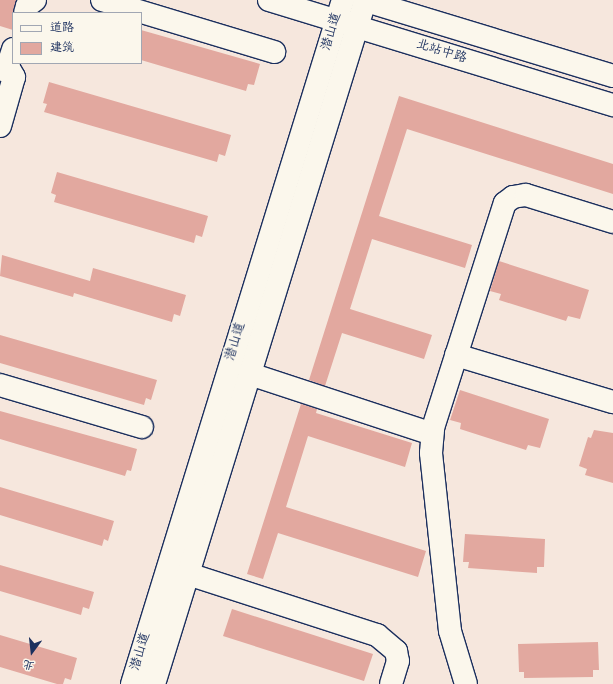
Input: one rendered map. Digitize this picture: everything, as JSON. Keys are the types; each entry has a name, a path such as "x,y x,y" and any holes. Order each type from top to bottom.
{"main road":[{"path":"25,12 27,6 35,0"},
{"path":"102,0 142,12"},
{"name":"北站中路","path":"269,0 613,104"},
{"name":"潜山道","path":"132,684 343,0"},
{"path":"364,0 613,76"},
{"name":"潜山道","path":"154,684 357,27 364,0"},
{"path":"142,12 274,52"},
{"path":"0,126 14,77 11,72 3,70 12,51"},
{"path":"466,684 450,631 431,453 432,434 456,356 505,203 513,197 526,195 613,222"},
{"path":"456,356 613,402"},
{"path":"250,374 432,434"},
{"path":"0,384 142,427"},
{"path":"188,574 377,635 396,651 398,661 391,684"}],"building":[{"path":"0,0 17,0 12,12 12,30 0,26"},
{"path":"142,30 260,64 254,85 248,84 246,91 142,60"},
{"path":"49,82 231,135 225,156 219,154 217,162 44,112 47,104 43,103"},
{"path":"399,96 613,164 613,194 407,129 379,216 472,245 465,268 372,239 350,309 432,335 424,359 342,333 325,386 309,380"},
{"path":"57,172 208,216 202,237 196,235 194,243 54,202 56,195 51,193"},
{"path":"2,255 90,281 93,268 186,295 180,316 174,314 172,322 74,293 73,297 0,276"},
{"path":"499,261 589,290 580,319 568,316 566,321 499,300 501,294 490,291"},
{"path":"0,335 157,380 151,400 146,398 144,405 0,363"},
{"path":"460,390 549,419 540,448 528,445 526,450 460,429 461,423 450,420"},
{"path":"301,404 317,409 316,413 412,443 405,467 308,436 286,507 426,551 418,577 278,533 263,579 247,574"},
{"path":"0,411 137,449 131,471 127,470 125,476 0,439"},
{"path":"594,430 613,433 613,483 585,475 587,469 579,466 588,437 591,438"},
{"path":"0,487 114,521 108,541 104,539 102,546 0,515"},
{"path":"465,534 545,539 544,567 537,567 537,573 468,568 469,562 463,562"},
{"path":"0,565 94,592 89,609 83,607 81,615 0,591"},
{"path":"232,609 373,654 364,681 223,636"},
{"path":"0,635 77,658 71,680 65,678 63,684 57,684 0,667"},
{"path":"598,642 599,670 593,670 593,677 524,678 524,672 519,672 518,644"}]}
